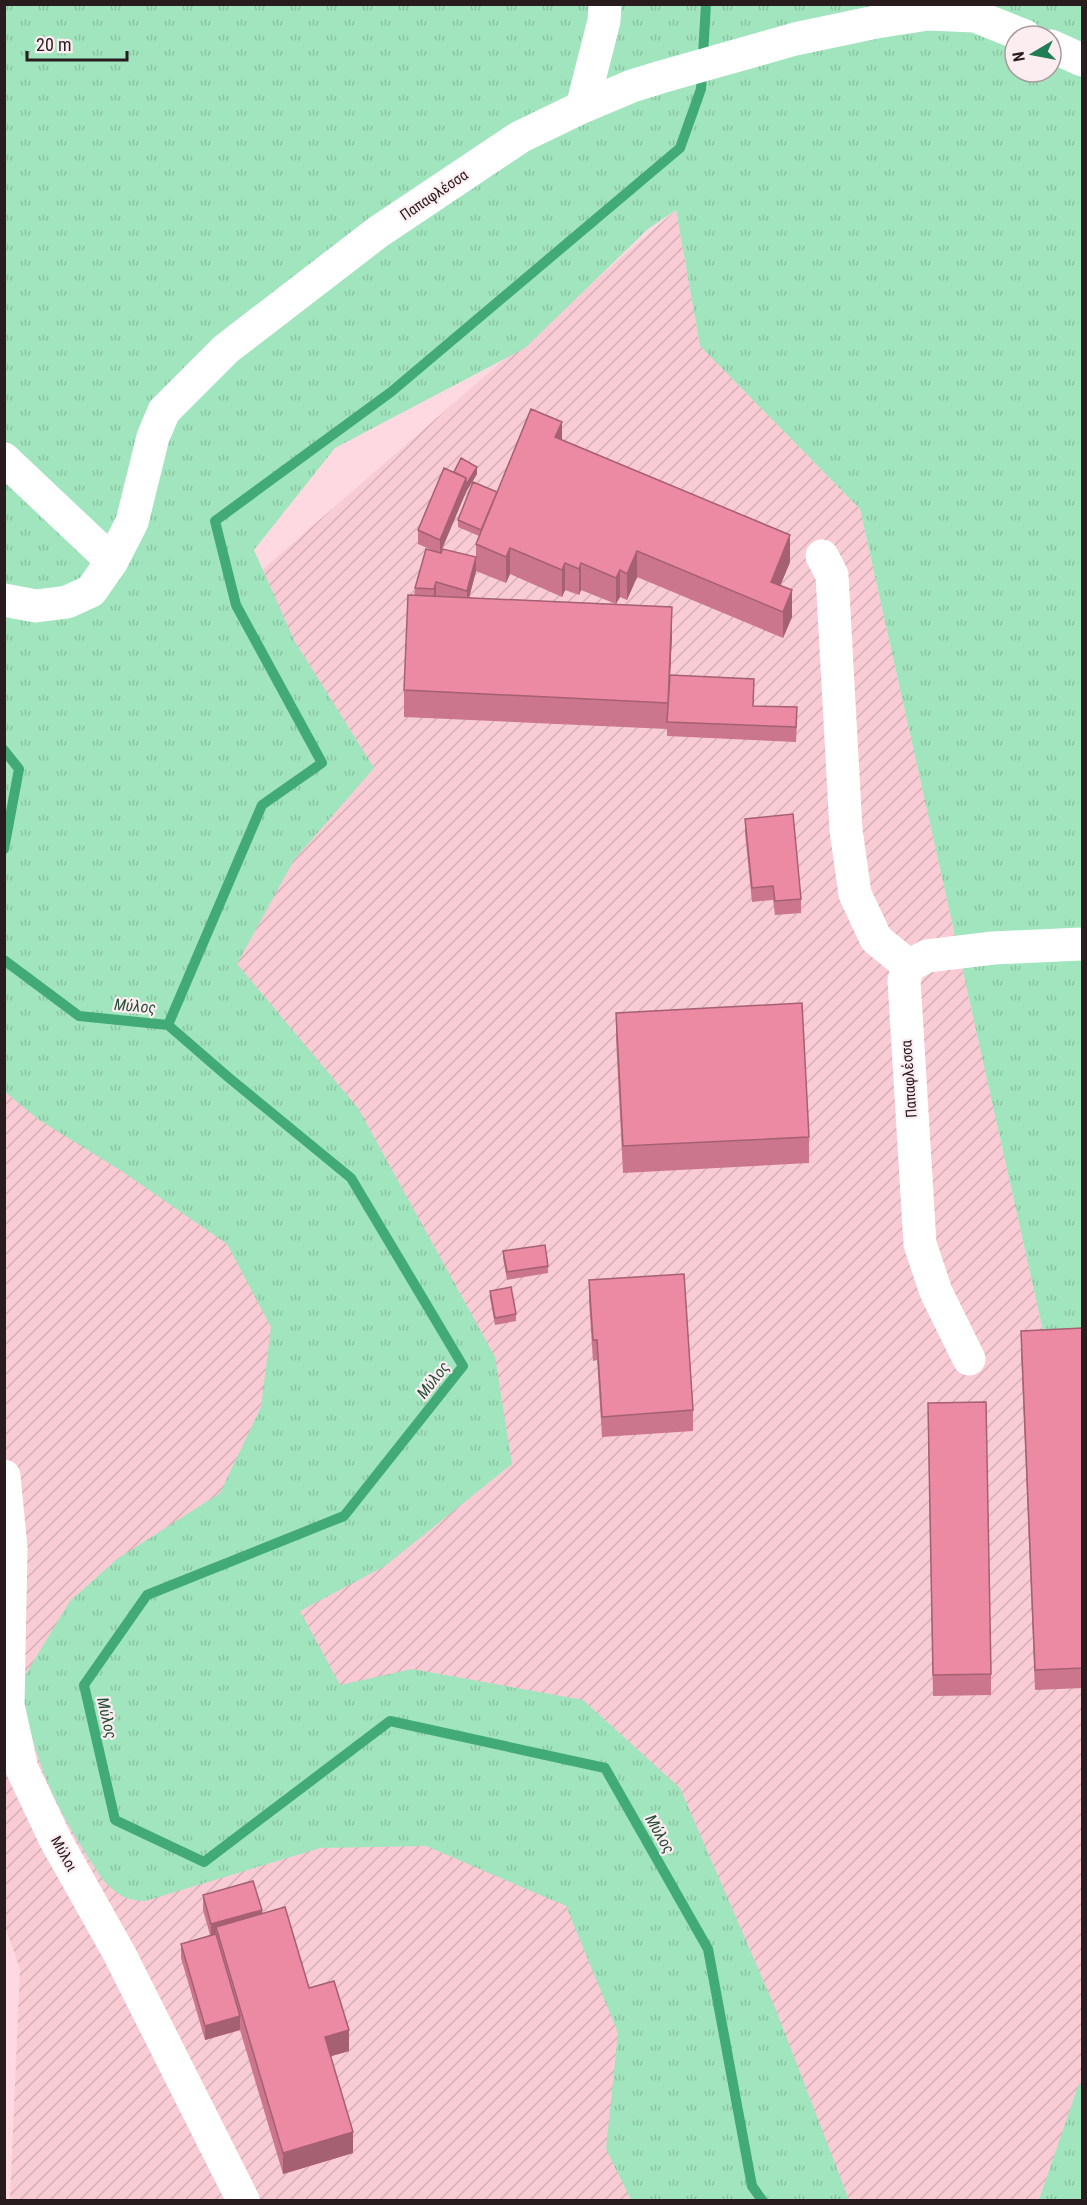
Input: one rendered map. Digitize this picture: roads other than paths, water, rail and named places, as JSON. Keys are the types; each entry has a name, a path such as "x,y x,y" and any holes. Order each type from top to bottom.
{"street":[{"path":"582,107 604,21 605,4"},
{"name":"Παπαφλέσσα","path":"4,600 36,606 67,602 91,591 112,561 132,522 153,437 164,411 226,349 378,232 520,137 632,86 795,39 927,14 975,16 1003,27"},
{"path":"1063,51 1083,60"},
{"path":"4,459 112,561"},
{"path":"822,556 832,575 846,830 855,894 876,939 909,966 927,956 993,948 1083,944"},
{"name":"Παπαφλέσσα","path":"909,966 904,980 904,998 920,1244 936,1292 969,1359"},
{"name":"Μύλοι","path":"4,1476 12,1572 8,1705 22,1769 55,1839 129,1973 243,2200"}],"waterway":[{"path":"168,1025 262,805 322,763 236,605 215,521 391,392 680,148 701,89 706,4"},
{"name":"Μύλος","path":"4,750 19,769 4,849"},
{"name":"Μύλος","path":"4,960 79,1016 168,1025 351,1178 463,1366 344,1516 147,1595 84,1685 115,1820 204,1862 390,1721 605,1768 708,1949 752,2186 762,2200"}]}
